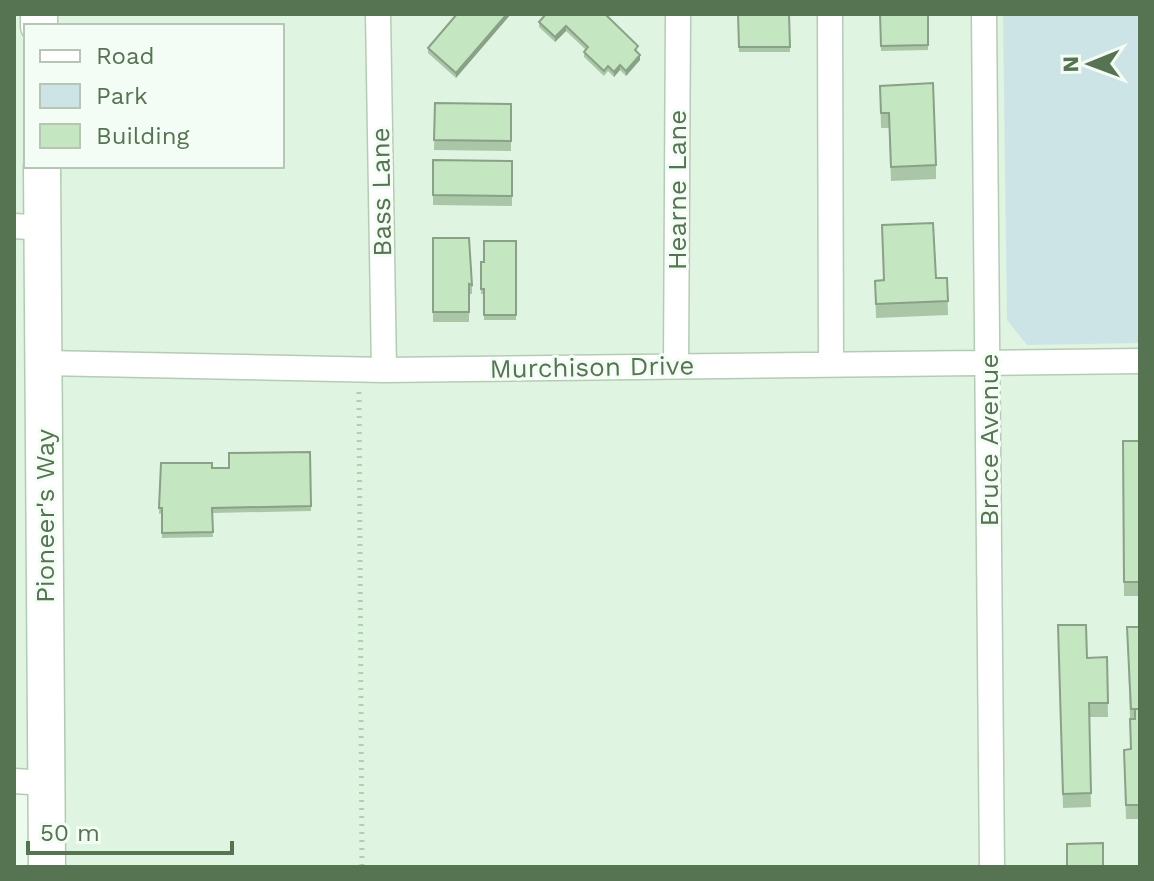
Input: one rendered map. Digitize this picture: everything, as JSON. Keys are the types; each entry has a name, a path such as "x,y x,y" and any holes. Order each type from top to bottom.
{"main road":[{"name":"Pioneer's Way","path":"42,168 29,227 44,363 31,782 47,867"}],"street":[{"name":"Bass Lane","path":"378,14 384,370"},
{"name":"Hearne Lane","path":"676,366 678,14"},
{"path":"830,14 831,364"},
{"name":"Bruce Avenue","path":"984,14 992,867"},
{"name":"Murchison Drive","path":"44,363 384,370 1140,361"}],"path":[{"path":"359,369 362,867"}],"shaded area":[{"path":"14,14 1140,14 1140,867 47,867 47,783 14,781"}],"green space":[{"path":"1003,14 1140,14 1140,343 1027,345 1007,320"}],"building":[{"path":"457,14 507,14 456,73 428,48"},
{"path":"546,14 605,14 638,46 635,50 640,55 626,71 620,65 614,72 608,66 604,71 584,52 588,47 566,26 555,37 539,22"},
{"path":"738,14 789,14 790,47 739,47"},
{"path":"880,14 928,14 928,45 881,46"},
{"path":"933,83 936,165 891,167 889,113 881,113 880,86"},
{"path":"435,103 511,104 511,141 434,140"},
{"path":"433,160 512,161 512,196 433,195"},
{"path":"933,223 936,278 947,278 948,301 876,304 875,281 884,280 882,225"},
{"path":"433,238 469,238 472,285 469,284 469,312 433,312"},
{"path":"484,241 516,241 516,315 484,315 481,262 484,262"},
{"path":"1123,441 1140,441 1140,582 1124,582"},
{"path":"310,452 311,506 212,508 213,532 162,533 162,508 159,508 161,463 212,463 212,468 229,468 229,453"},
{"path":"1058,625 1086,625 1087,658 1107,657 1108,703 1089,703 1091,793 1063,794"},
{"path":"1127,627 1140,627 1140,709 1131,709"},
{"path":"1135,709 1140,709 1140,805 1126,805 1124,750 1131,749 1130,719 1135,719"},
{"path":"1103,843 1103,867 1067,867 1067,844"}]}
